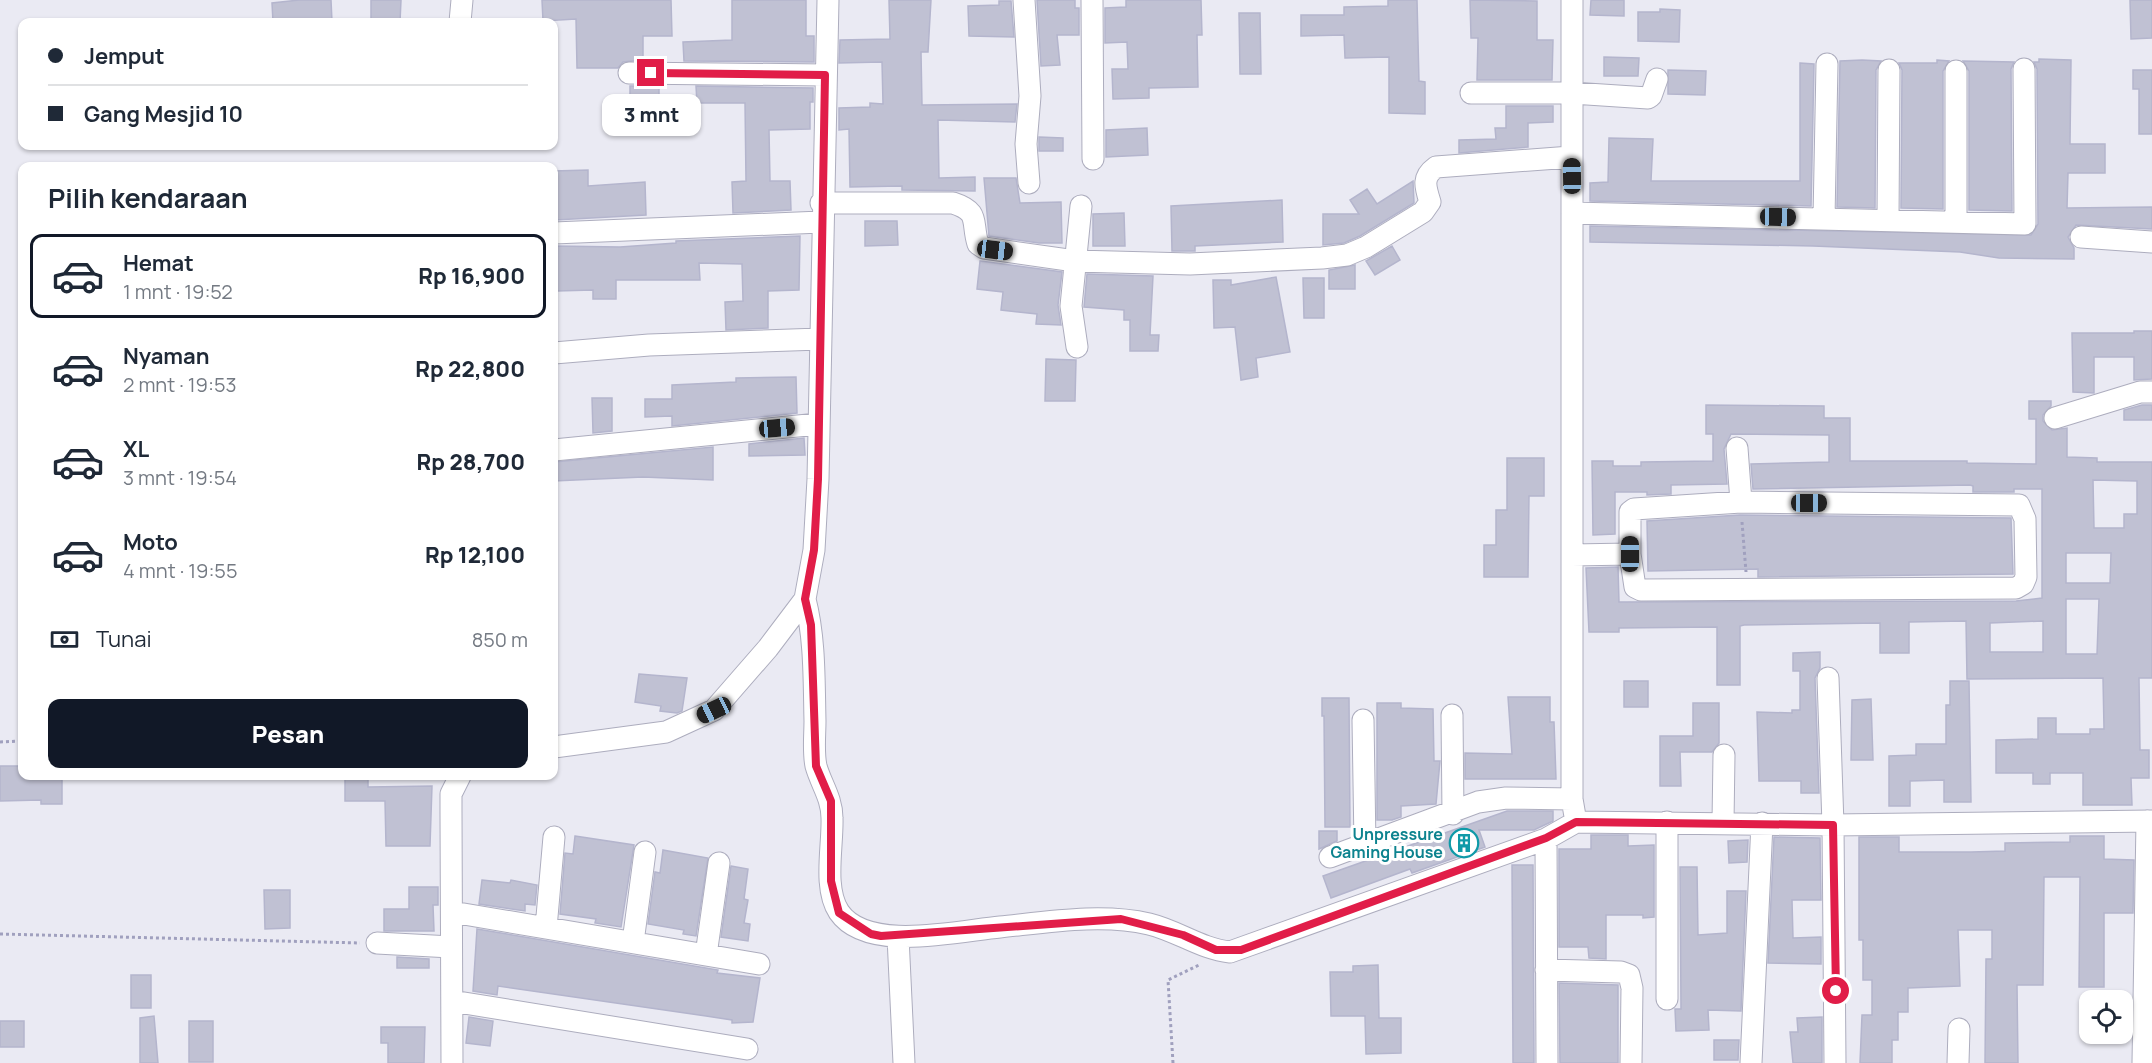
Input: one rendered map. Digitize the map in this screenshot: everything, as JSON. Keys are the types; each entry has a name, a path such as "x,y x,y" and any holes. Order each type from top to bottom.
{"street":[{"path":"460,18 462,0"},
{"path":"828,0 814,550 805,599 811,625 816,766 831,801 831,881 839,913 871,934 898,937 1035,923 1121,919 1183,935 1216,950 1241,950 1546,838 1576,822 1833,825 2149,821 2143,1063"},
{"path":"1024,0 1030,96 1026,144 1029,183"},
{"path":"1092,0 1093,159"},
{"path":"1572,0 1572,799 1576,822"},
{"path":"1824,218 1827,64"},
{"path":"1572,213 2025,224 2024,69"},
{"path":"1888,219 1889,70"},
{"path":"1956,70 1956,221"},
{"path":"629,73 825,75"},
{"path":"1471,93 1572,93 1648,98 1654,90 1657,79"},
{"path":"558,233 953,203 969,211 976,225 978,244 984,248 1075,261 1190,264 1347,255 1366,248 1424,212 1430,202 1424,180 1426,174 1436,167 1571,157"},
{"path":"1077,347 1071,306 1081,206"},
{"path":"2081,237 2152,242"},
{"path":"558,353 649,345 820,339"},
{"path":"2055,418 2140,393 2152,392"},
{"path":"558,450 818,424"},
{"path":"1737,448 1741,502"},
{"path":"1741,502 2013,504 2023,509 2025,519 2026,577 2023,584 2016,588 1637,589 1630,554 1630,512 1634,509 1741,502"},
{"path":"1572,555 1630,554"},
{"path":"558,746 666,732 714,710 768,648 805,599"},
{"path":"1828,678 1833,825 1835,1063"},
{"path":"1452,715 1453,814"},
{"path":"1363,720 1365,844"},
{"path":"1723,823 1724,755"},
{"path":"452,1063 452,794 458,780"},
{"path":"1330,857 1488,800 1572,799"},
{"path":"1667,822 1667,999"},
{"path":"1751,1063 1762,824"},
{"path":"546,928 554,837"},
{"path":"1546,838 1547,1063"},
{"path":"633,942 645,852"},
{"path":"706,955 719,863"},
{"path":"452,912 759,964"},
{"path":"898,937 904,1063"},
{"path":"377,943 451,947"},
{"path":"1546,970 1621,972 1629,975 1632,988 1631,1063"},
{"path":"452,1001 747,1049"},
{"path":"1958,1063 1959,1029"}],"path":[{"path":"1741,502 1747,589"},
{"path":"0,742 18,741"},
{"path":"0,934 377,943"},
{"path":"1173,1063 1168,980 1203,964 1216,950"}],"building":[{"path":"331,0 332,18 273,18 272,3"},
{"path":"371,0 401,0 400,18 371,18"},
{"path":"542,0 671,0 672,36 643,36 643,60 623,62 618,68 577,68 576,19 543,18"},
{"path":"732,0 806,0 806,36 814,36 814,62 684,61 683,42 732,40"},
{"path":"889,0 931,0 928,52 921,52 922,105 1017,104 1015,122 938,120 939,178 975,177 975,191 902,190 902,186 850,187 849,129 839,130 839,108 870,107 870,103 883,104 882,62 839,63 840,40 890,39"},
{"path":"1037,0 1075,0 1075,8 1079,8 1079,35 1057,35 1060,65 1041,66"},
{"path":"1126,0 1201,0 1202,35 1197,35 1198,87 1149,88 1149,98 1113,99 1112,69 1128,69 1127,42 1105,43 1105,8 1126,7"},
{"path":"1388,0 1417,0 1419,81 1425,82 1425,114 1389,113 1389,57 1345,58 1344,35 1301,36 1301,15 1344,15 1344,7 1388,6"},
{"path":"1470,0 1537,1 1537,40 1553,40 1552,80 1477,80 1478,38 1471,38"},
{"path":"1591,0 1624,0 1624,16 1590,15"},
{"path":"2130,0 2152,0 2152,38 2131,39"},
{"path":"999,1 1011,1 1014,37 969,36 968,6 999,5"},
{"path":"1660,9 1680,10 1679,42 1638,41 1638,12 1660,12"},
{"path":"1239,13 1260,13 1261,74 1240,74"},
{"path":"1604,57 1639,58 1638,76 1604,76"},
{"path":"2039,59 2071,60 2070,144 2105,144 2105,173 2068,173 2067,208 2152,207 2152,229 2076,225 2068,237 2074,248 2074,259 1999,258 1960,252 1813,246 1590,242 1590,226 2031,235 2038,224 2037,69 2034,62 2039,62"},
{"path":"1937,60 1949,61 1943,71 1943,209 1901,208 1902,70 1899,63 1937,63"},
{"path":"1840,61 1881,61 1876,70 1875,208 1837,207"},
{"path":"1963,61 2014,62 2011,69 2012,211 1969,210 1969,71"},
{"path":"1800,63 1814,64 1811,206 1590,201 1590,183 1608,182 1609,138 1653,139 1651,181 1800,181"},
{"path":"1668,70 1706,71 1705,95 1668,94"},
{"path":"2133,70 2152,70 2152,134 2139,134 2139,89 2133,89"},
{"path":"630,86 659,86 659,96 630,97"},
{"path":"696,86 813,88 813,102 810,102 810,129 769,130 770,181 790,181 791,210 733,213 732,182 746,181 745,103 697,103"},
{"path":"1506,106 1553,106 1553,122 1528,123 1528,147 1459,153 1459,140 1496,139 1495,128 1506,128"},
{"path":"1147,128 1148,155 1106,157 1106,130"},
{"path":"1039,137 1063,138 1063,151 1039,151"},
{"path":"588,170 588,186 645,182 646,215 558,220 558,171"},
{"path":"984,178 1016,178 1020,203 1061,202 1062,243 1039,243 989,236"},
{"path":"1413,181 1414,203 1360,236 1344,243 1323,245 1323,214 1359,214 1350,200 1367,189 1377,204"},
{"path":"1282,200 1283,242 1195,246 1195,251 1172,251 1171,206"},
{"path":"1124,213 1125,246 1093,246 1093,214"},
{"path":"865,221 897,221 898,245 865,246"},
{"path":"800,236 799,290 768,291 768,328 726,330 725,302 743,301 742,264 699,263 700,280 616,280 616,299 593,299 593,290 558,291 558,246 620,247 676,243 676,241"},
{"path":"1392,246 1400,260 1375,275 1366,261"},
{"path":"980,261 1062,272 1058,305 1061,325 1036,324 1037,314 1001,310 1003,292 977,289"},
{"path":"1355,265 1355,289 1329,289 1329,270"},
{"path":"1087,274 1153,276 1150,335 1159,335 1158,351 1130,351 1130,320 1124,320 1124,310 1084,307"},
{"path":"1276,277 1290,352 1256,358 1258,377 1241,380 1235,327 1214,328 1213,280 1231,280 1231,285"},
{"path":"1303,278 1324,278 1324,318 1304,318"},
{"path":"2134,331 2152,331 2152,379 2134,380 2134,357 2094,357 2094,393 2073,392 2072,333 2134,333"},
{"path":"1046,359 1076,360 1075,401 1045,401"},
{"path":"796,377 797,413 672,426 672,416 645,417 645,399 672,399 672,385 736,382 736,378"},
{"path":"592,398 612,398 612,431 593,433"},
{"path":"2029,401 2051,401 2051,406 2043,415 2043,421 2052,430 2067,428 2067,457 2097,458 2097,462 2152,462 2152,678 2139,678 2140,750 2149,750 2149,778 2131,778 2132,805 2083,805 2083,773 2050,773 2050,784 2033,784 2033,773 1996,773 1996,740 2038,739 2038,718 2056,718 2056,734 2090,734 2090,729 2104,729 2103,678 1967,679 1966,621 1909,622 1909,653 1880,653 1880,623 1740,626 1740,685 1717,685 1717,627 1619,628 1619,632 1589,632 1586,568 1618,567 1619,602 2016,601 2042,598 2042,489 1973,492 1973,486 1970,485 1753,489 1751,464 1829,462 1829,435 1731,434 1724,449 1727,484 1671,485 1671,494 1647,495 1647,492 1615,492 1615,534 1593,535 1592,461 1613,461 1613,466 1641,466 1641,462 1713,461 1713,434 1706,434 1706,405 1824,406 1824,418 1850,418 1850,461 1967,461 1967,463 2036,464 2036,419 2029,419","holes":["2093,480 2137,481 2137,514 2124,514 2124,528 2094,528","2066,553 2111,553 2110,583 2066,583","2066,599 2099,599 2097,654 2066,654","2043,621 2043,652 1990,652 1990,623"]},
{"path":"2152,405 2152,420 2124,420 2124,410"},
{"path":"804,438 805,455 749,456 749,444"},
{"path":"713,447 713,480 643,477 558,481 558,462"},
{"path":"1507,458 1544,458 1544,496 1529,496 1528,577 1484,577 1484,545 1496,545 1496,510 1507,510"},
{"path":"1740,515 2011,518 2013,574 1758,577 1758,569 1648,571 1647,521"},
{"path":"1820,652 1820,668 1815,678 1819,793 1801,793 1801,781 1759,781 1757,712 1792,713 1792,710 1800,710 1800,671 1793,671 1793,653"},
{"path":"639,674 687,678 682,711 677,713 660,711 661,706 635,702"},
{"path":"1624,681 1648,681 1648,707 1624,707"},
{"path":"1950,681 1969,681 1971,802 1944,802 1944,780 1910,781 1910,806 1889,806 1889,756 1916,755 1916,744 1946,744 1946,705 1950,705"},
{"path":"1508,697 1550,697 1550,722 1554,722 1556,779 1465,779 1465,753 1512,754"},
{"path":"1322,698 1349,698 1350,827 1325,827"},
{"path":"1871,699 1873,760 1851,760 1852,700"},
{"path":"1377,703 1401,703 1401,708 1433,709 1434,761 1440,761 1436,804 1401,806 1401,817 1392,820 1377,820"},
{"path":"1693,703 1719,703 1719,743 1712,752 1680,752 1681,786 1660,786 1660,736 1693,736"},
{"path":"0,766 18,766 18,780 62,780 62,804 41,804 41,800 0,801"},
{"path":"345,780 368,780 368,787 432,786 430,846 386,846 385,801 345,801"},
{"path":"1507,811 1553,811 1553,821 1534,830 1479,830 1485,847 1412,873 1410,869 1331,898 1323,876"},
{"path":"1319,831 1337,831 1337,841 1319,849"},
{"path":"1591,835 1628,835 1628,846 1654,845 1654,917 1606,915 1606,959 1589,958 1588,947 1559,947 1559,849 1591,849"},
{"path":"575,836 634,845 621,927 595,923 596,919 560,914 565,853 573,854"},
{"path":"2070,836 2104,836 2104,859 2134,860 2133,913 2104,913 2104,987 2079,987 2080,877 2044,877 2043,985 2017,985 2018,1063 1985,1063 1986,959 1992,959 1992,930 1958,930 1960,986 1908,988 1908,1012 1898,1012 1898,1040 1892,1040 1892,1063 1860,1063 1862,1015 1872,1015 1872,980 1863,980 1863,940 1859,940 1859,837 1899,837 1899,852 1971,852 2005,851 2005,843 2070,842"},
{"path":"1774,837 1820,838 1821,900 1792,900 1793,938 1821,937 1821,964 1768,963"},
{"path":"1748,840 1747,862 1729,863 1728,841"},
{"path":"663,850 708,858 696,936 683,934 684,930 648,924 655,872 660,873"},
{"path":"1512,865 1533,865 1534,1063 1513,1063"},
{"path":"731,866 748,869 744,899 748,900 744,923 750,924 748,941 721,937"},
{"path":"1680,867 1697,867 1698,935 1727,933 1727,891 1746,891 1741,1011 1708,1010 1709,1030 1676,1031 1675,1009 1681,1009"},
{"path":"482,880 510,883 511,880 537,885 535,905 525,904 525,911 479,904"},
{"path":"409,887 438,887 438,905 433,905 434,931 384,931 384,909 409,909"},
{"path":"264,890 290,890 290,928 265,929"},
{"path":"477,929 718,970 717,973 760,978 753,1022 732,1023 732,1020 498,986 497,995 473,991"},
{"path":"397,957 429,959 429,968 397,968"},
{"path":"1378,965 1379,1018 1401,1018 1401,1053 1366,1054 1365,1016 1331,1016 1330,972 1353,972 1353,966"},
{"path":"131,975 151,975 151,1008 131,1008"},
{"path":"1559,983 1618,985 1618,1063 1560,1063"},
{"path":"154,1016 158,1063 140,1063 140,1018"},
{"path":"469,1017 493,1021 490,1046 466,1043"},
{"path":"1822,1017 1822,1063 1793,1063 1790,1032 1798,1032 1797,1018"},
{"path":"0,1021 24,1021 24,1047 0,1047"},
{"path":"189,1021 213,1021 213,1062 189,1062"},
{"path":"381,1027 425,1027 424,1063 388,1063 388,1043 381,1043"},
{"path":"1714,1040 1739,1040 1738,1060 1714,1060"}],"place":[{"name":"Unpressure Gaming House","path":"1464,843"}],"route":[{"path":"651,73 825,75 818,479 814,550 805,599 811,625 816,766 831,801 831,881 839,913 849,921 871,934 898,937 1035,923 1121,919 1150,924 1183,935 1202,946 1230,952 1241,950 1546,838 1576,822 1833,825 1836,991"}]}
